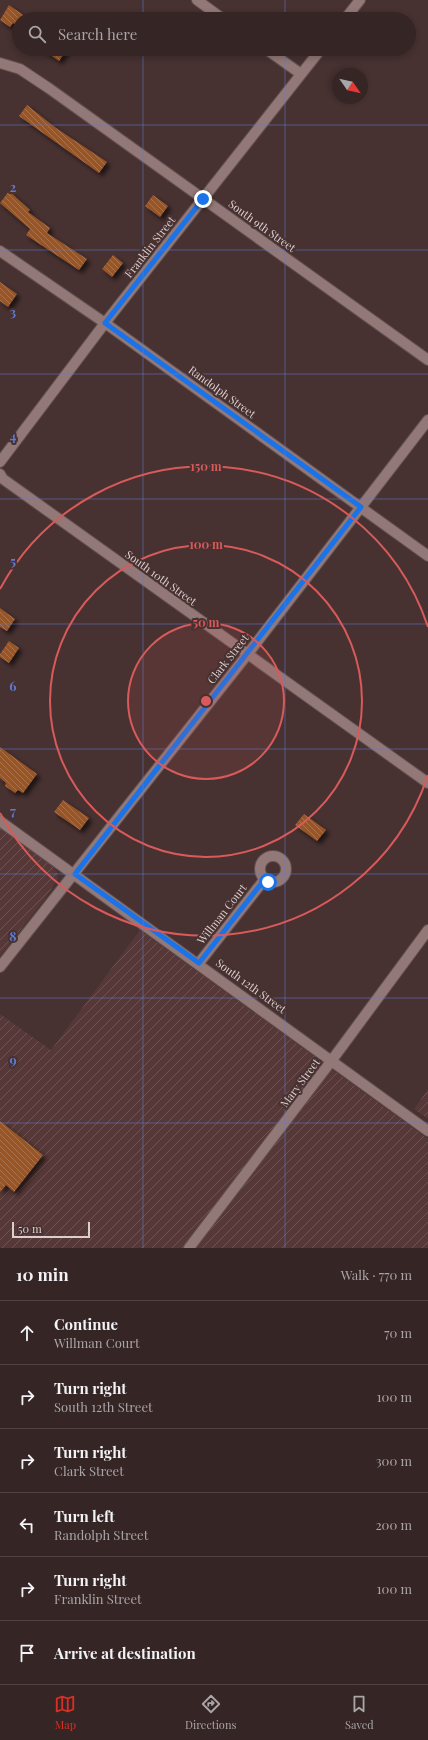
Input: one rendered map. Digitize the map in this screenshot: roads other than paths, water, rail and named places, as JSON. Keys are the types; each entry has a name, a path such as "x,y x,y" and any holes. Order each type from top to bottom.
{"street":[{"path":"197,0 214,12"},
{"path":"351,12 360,0"},
{"path":"276,56 301,74"},
{"name":"Franklin Street","path":"0,462 105,323 315,56"},
{"name":"South 9th Street","path":"0,63 20,69 428,360"},
{"name":"Randolph Street","path":"0,251 105,323 428,556"},
{"name":"Clark Street","path":"0,967 247,655 428,420"},
{"name":"South 10th Street","path":"0,474 3,478 247,655 428,783"},
{"name":"South 12th Street","path":"0,821 199,963 428,1131"},
{"name":"Willman Court","path":"199,963 264,880"},
{"name":"Mary Street","path":"189,1248 332,1060 428,930"}]}
